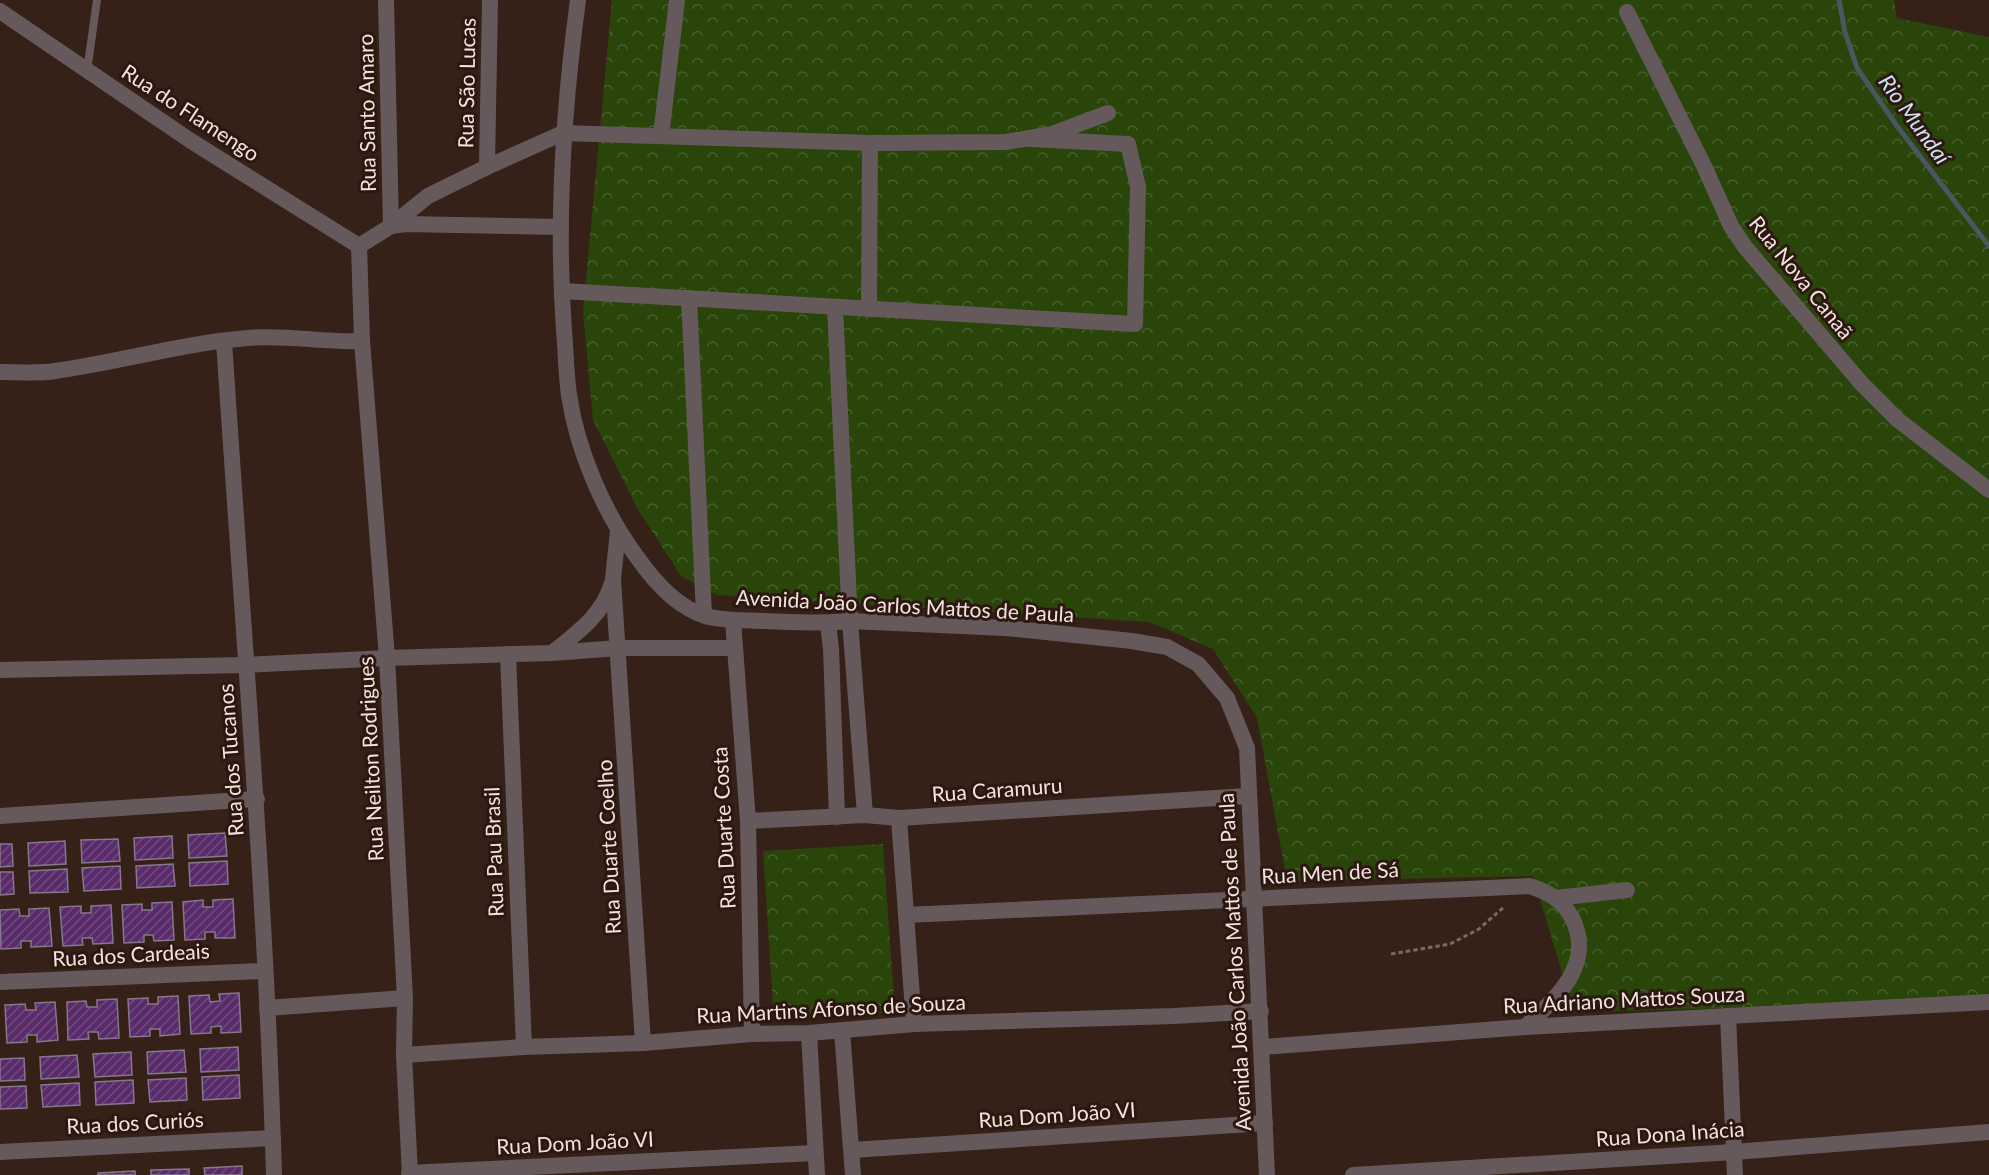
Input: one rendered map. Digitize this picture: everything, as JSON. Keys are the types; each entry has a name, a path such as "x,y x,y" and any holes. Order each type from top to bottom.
{"street":[{"name":"Rua Santo Amaro","path":"386,0 391,226"},
{"name":"Rua São Lucas","path":"486,167 490,0"},
{"name":"Avenida João Carlos Mattos de Paula","path":"578,0 569,63 563,133 561,291 569,395 579,436 596,483 618,531 649,574 678,601 704,615 733,620 828,623 850,621 1006,628 1132,641 1167,647 1198,664 1227,698 1247,748 1263,1047 1267,1175"},
{"path":"661,136 677,0"},
{"name":"Rua do Flamengo","path":"0,11 191,141 359,246"},
{"name":"Rua Nova Canaã","path":"1627,12 1704,166 1731,226 1745,247 1863,384 1898,420 1989,490"},
{"path":"359,246 391,226 428,196 563,133 870,143 1006,142 1052,134 1108,113"},
{"path":"561,291 1134,324 1138,187 1128,144 1030,139"},
{"path":"869,309 870,143"},
{"path":"391,226 421,224 561,227"},
{"name":"Rua Neilton Rodrigues","path":"359,246 362,340 387,658 405,998 404,1055 410,1174"},
{"path":"689,298 704,615"},
{"path":"835,308 850,621 865,815"},
{"path":"0,372 53,372 178,347 224,341 271,337 340,342 362,340"},
{"name":"Rua dos Tucanos","path":"224,341 245,665 257,799 274,1175"},
{"path":"552,653 595,616 608,598 614,579 618,531"},
{"name":"Rua Duarte Coelho","path":"614,579 643,1043"},
{"name":"Rua Duarte Costa","path":"733,620 748,821 752,1035"},
{"path":"828,623 837,817"},
{"path":"0,670 245,665 552,653 619,648 735,648"},
{"name":"Rua Pau Brasil","path":"508,654 524,1047"},
{"name":"Rua Caramuru","path":"748,821 865,815 899,818 1248,796"},
{"path":"0,816 257,799"},
{"path":"899,818 914,1024"},
{"name":"Rua Men de Sá","path":"906,915 1529,886 1543,890 1562,904"},
{"path":"1525,1027 1555,1000 1575,969 1580,942 1562,904 1627,890"},
{"name":"Rua dos Cardeais","path":"0,982 264,971"},
{"path":"267,1008 405,998"},
{"name":"Rua Adriano Mattos Souza","path":"1263,1047 1525,1027 1989,1002"},
{"name":"Rua Martins Afonso de Souza","path":"404,1055 842,1031 914,1024 1261,1011"},
{"path":"1728,1016 1735,1175"},
{"path":"842,1031 854,1175"},
{"path":"809,1033 817,1175"},
{"name":"Rua Dom João VI","path":"852,1150 1265,1123"},
{"name":"Rua Dona Inácia","path":"1353,1175 1734,1152 1989,1132"},
{"name":"Rua dos Curiós","path":"0,1152 273,1138"},
{"name":"Rua Dom João VI","path":"410,1174 815,1153"}],"lane":[{"path":"87,71 97,0"}],"path":[{"path":"1391,954 1450,944 1479,928 1510,901"}],"green space":[{"path":"612,0 1894,0 1897,18 1989,37 1989,1002 1574,1012 1533,876 1287,881 1257,718 1213,649 1149,622 717,595 681,576 637,508 593,420 583,312"},
{"path":"883,844 895,1012 774,1019 763,851"}],"building":[{"path":"225,833 227,856 189,858 188,835"},
{"path":"172,836 173,858 135,860 134,838"},
{"path":"118,839 120,861 82,863 81,840"},
{"path":"65,841 66,864 29,866 28,843"},
{"path":"0,844 12,844 13,866 0,867"},
{"path":"227,861 228,884 190,886 189,863"},
{"path":"173,864 175,886 137,888 136,866"},
{"path":"120,866 121,889 84,891 82,868"},
{"path":"67,869 68,892 30,893 29,871"},
{"path":"0,872 13,872 14,894 0,895"},
{"path":"233,899 235,938 215,938 215,932 205,932 205,939 185,940 183,902 203,900 203,907 213,907 213,900"},
{"path":"172,902 174,940 154,941 153,935 144,935 144,942 124,943 122,905 142,904 142,910 152,910 152,903"},
{"path":"111,905 113,943 93,944 92,938 82,938 83,945 63,946 60,907 81,906 81,913 91,913 91,906"},
{"path":"49,908 52,946 31,947 31,941 21,941 21,948 1,949 0,910 19,909 20,916 29,916 29,909"},
{"path":"239,993 241,1032 221,1033 221,1026 211,1027 211,1033 191,1034 189,996 209,995 210,1002 220,1001 219,994"},
{"path":"178,996 180,1034 160,1036 160,1029 150,1029 150,1036 130,1037 128,999 148,998 148,1004 158,1004 158,997"},
{"path":"117,999 119,1038 99,1039 98,1032 88,1032 89,1039 68,1040 67,1002 86,1001 87,1007 97,1007 97,1000"},
{"path":"55,1002 58,1040 37,1042 37,1035 27,1035 27,1042 7,1043 5,1005 25,1004 26,1010 36,1010 35,1003"},
{"path":"238,1047 239,1070 201,1072 200,1049"},
{"path":"184,1050 186,1072 148,1074 147,1052"},
{"path":"131,1052 132,1075 95,1077 93,1054"},
{"path":"77,1055 79,1077 41,1079 40,1057"},
{"path":"24,1058 25,1080 0,1081 0,1059"},
{"path":"239,1075 240,1098 203,1100 202,1077"},
{"path":"186,1078 187,1100 150,1102 148,1080"},
{"path":"133,1080 134,1103 96,1105 95,1082"},
{"path":"79,1083 80,1105 43,1107 41,1085"},
{"path":"26,1086 27,1108 0,1109 0,1087"},
{"path":"242,1166 242,1175 205,1175 204,1168"},
{"path":"189,1169 189,1175 151,1175 151,1170"},
{"path":"135,1171 135,1175 98,1175 98,1173"}],"waterway":[{"name":"Rio Mundaí","path":"1839,0 1845,32 1857,68 1897,126 1989,246"}]}
